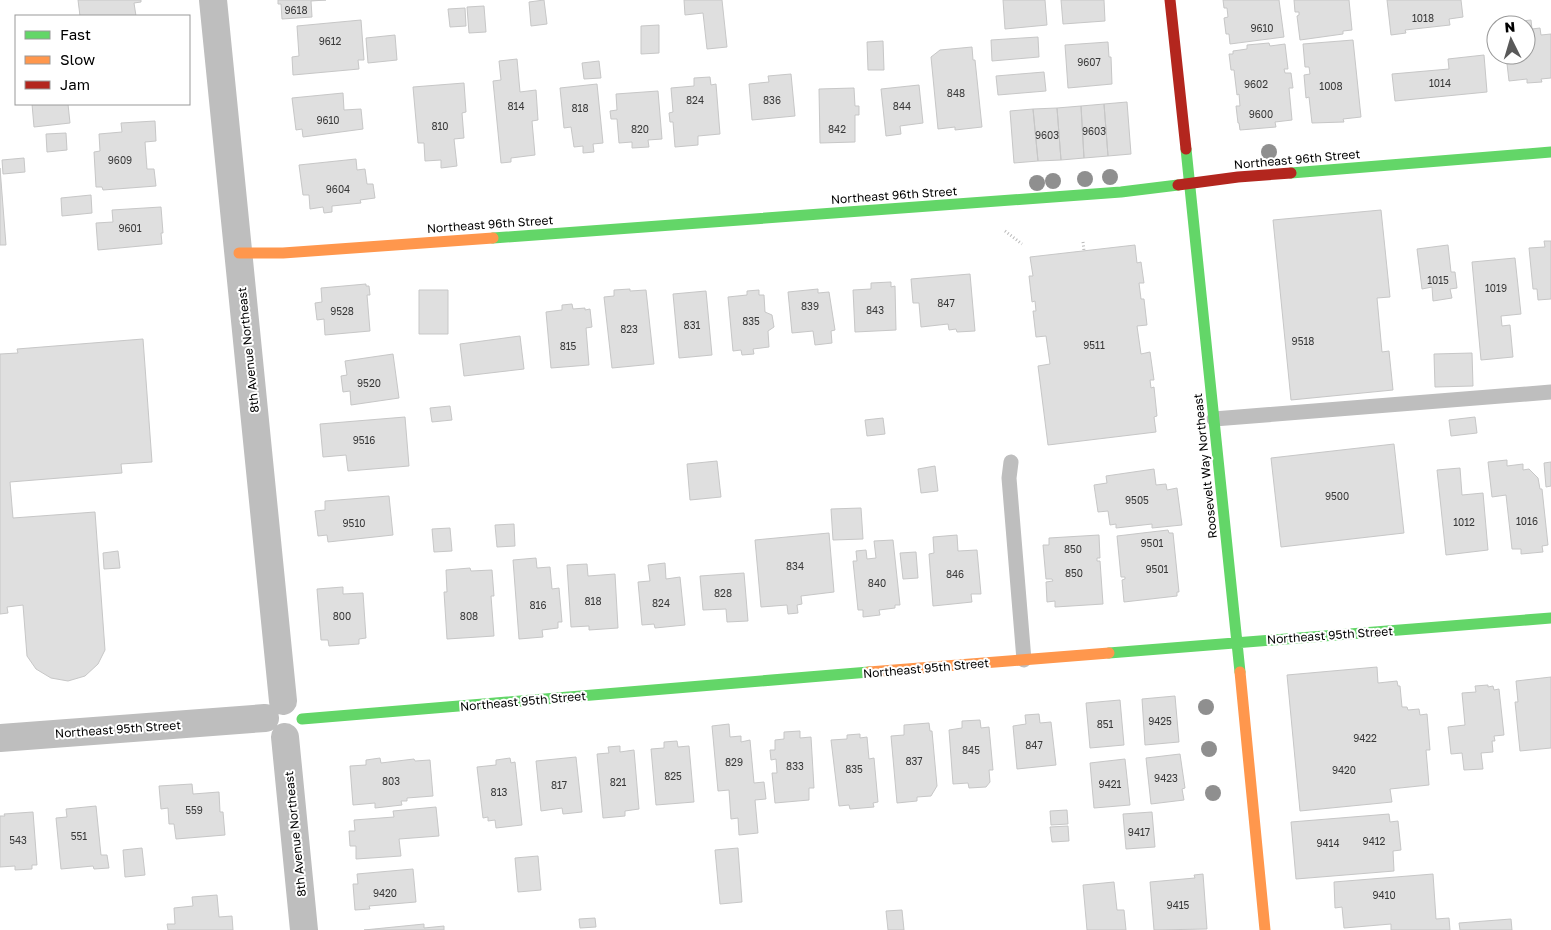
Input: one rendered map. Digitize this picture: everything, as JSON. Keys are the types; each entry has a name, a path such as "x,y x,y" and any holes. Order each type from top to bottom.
{"street":[{"name":"8th Avenue Northeast","path":"213,0 304,930"},
{"name":"Roosevelt Way Northeast","path":"1170,0 1265,930"},
{"name":"Northeast 96th Street","path":"239,253 283,253 1007,201 1121,192 1248,177 1551,152"},
{"name":"Northeast 95th Street","path":"0,738 284,719 1551,618"}],"lane":[{"path":"1214,419 1551,392"},
{"path":"1011,462 1009,478 1024,660"}],"path":[{"path":"1083,242 1084,251"}],"building":[{"path":"78,0 141,0 141,2 134,3 136,15 80,15"},
{"path":"278,0 326,0 311,1 312,17 282,19 281,4 278,4"},
{"path":"544,0 547,24 531,26 529,2"},
{"path":"684,0 722,0 727,47 707,49 703,13 685,15"},
{"path":"1003,0 1045,0 1047,25 1005,29"},
{"path":"1061,0 1104,0 1105,21 1063,24"},
{"path":"1223,0 1279,0 1284,37 1230,44 1229,34 1226,34 1224,18 1228,17 1227,8 1224,8"},
{"path":"1294,0 1349,0 1352,30 1343,31 1343,34 1300,40 1297,16 1299,12 1295,12"},
{"path":"1387,0 1461,0 1463,17 1449,19 1450,25 1405,30 1406,33 1391,35"},
{"path":"484,6 486,32 469,33 467,7"},
{"path":"465,8 466,26 450,27 448,9"},
{"path":"361,20 364,60 358,60 359,69 293,75 292,57 299,56 297,26"},
{"path":"659,25 659,53 641,54 641,26"},
{"path":"1536,28 1540,28 1541,35 1551,34 1551,78 1541,79 1542,82 1527,83 1527,79 1509,81 1507,65 1536,65"},
{"path":"395,35 397,60 368,63 366,38"},
{"path":"1038,37 1039,57 992,61 991,40"},
{"path":"1353,40 1361,117 1343,119 1344,122 1312,123 1309,97 1306,98 1304,75 1310,74 1309,67 1305,67 1303,44"},
{"path":"883,41 884,70 868,70 867,42"},
{"path":"1108,42 1109,57 1111,57 1112,84 1068,88 1065,45"},
{"path":"1269,43 1270,46 1285,44 1288,69 1284,69 1285,73 1291,73 1293,88 1289,88 1292,120 1275,122 1276,127 1240,130 1236,106 1240,106 1239,94 1237,95 1234,70 1231,70 1229,54 1233,54 1233,51 1247,49 1247,45"},
{"path":"972,47 982,127 955,130 955,127 938,129 931,57 940,50"},
{"path":"1484,55 1487,92 1395,101 1392,74 1449,69 1448,59"},
{"path":"517,59 520,92 536,90 538,120 532,121 535,155 511,158 511,162 501,163 493,81 501,80 499,61"},
{"path":"599,61 601,78 584,79 582,63"},
{"path":"1044,72 1046,91 998,95 996,76"},
{"path":"791,74 795,116 752,120 749,84 769,82 768,76"},
{"path":"710,77 711,85 716,84 720,134 698,136 698,145 675,147 673,122 670,122 669,113 673,112 671,88 694,86 694,78"},
{"path":"464,83 466,112 462,113 464,138 454,139 457,166 441,168 441,160 425,161 424,143 418,143 413,87"},
{"path":"597,84 603,143 593,144 594,152 583,153 583,146 574,147 571,127 564,128 560,88"},
{"path":"919,85 923,123 900,126 901,134 886,136 881,89"},
{"path":"854,88 855,106 859,106 859,115 855,115 855,142 820,143 819,89"},
{"path":"658,91 662,139 648,140 649,147 632,148 632,142 619,143 617,119 611,119 610,111 617,110 616,94"},
{"path":"343,93 344,110 361,109 363,129 303,137 302,129 296,130 292,98"},
{"path":"1127,102 1131,154 1108,156 1104,104"},
{"path":"1104,104 1108,156 1084,158 1081,106"},
{"path":"32,105 68,105 70,123 34,127"},
{"path":"1081,106 1084,158 1061,160 1057,108"},
{"path":"1057,108 1061,160 1038,161 1033,109"},
{"path":"1033,109 1038,161 1014,163 1010,111"},
{"path":"155,121 156,141 145,142 147,169 154,169 156,186 103,190 102,187 96,187 94,152 100,151 99,134 122,132 121,123"},
{"path":"66,133 67,150 47,152 46,134"},
{"path":"24,158 25,172 3,174 2,160"},
{"path":"356,159 357,170 365,169 367,184 373,184 375,198 360,200 361,203 332,206 332,212 324,213 323,207 310,209 309,195 303,195 299,165"},
{"path":"0,168 6,245 0,245"},
{"path":"91,195 92,213 62,216 61,198"},
{"path":"161,207 162,244 98,250 96,223 113,222 112,210"},
{"path":"1381,210 1390,297 1377,298 1382,352 1389,351 1393,390 1291,400 1273,220"},
{"path":"1544,241 1551,241 1551,299 1538,300 1537,289 1533,289 1529,248 1545,247"},
{"path":"1135,245 1137,263 1141,262 1144,283 1139,283 1141,299 1144,299 1147,325 1137,326 1141,354 1150,352 1154,380 1150,380 1151,388 1154,387 1157,416 1154,417 1156,432 1048,445 1038,366 1050,364 1046,336 1036,337 1033,311 1036,311 1035,301 1032,302 1029,276 1033,276 1030,257"},
{"path":"1448,245 1451,272 1455,272 1457,288 1450,289 1452,298 1433,301 1432,287 1422,289 1417,249"},
{"path":"1515,258 1521,314 1501,316 1502,326 1510,325 1513,357 1481,360 1472,262"},
{"path":"970,274 975,331 957,332 956,329 949,330 948,324 921,327 919,303 913,303 911,279"},
{"path":"891,282 891,287 895,286 896,330 855,332 853,290 871,289 871,283"},
{"path":"366,284 366,286 369,286 370,295 367,295 370,331 325,335 324,319 317,320 315,303 322,302 321,288"},
{"path":"630,289 630,291 646,290 654,364 612,368 604,297 614,296 614,290"},
{"path":"818,289 818,293 829,292 835,330 831,331 832,343 815,345 813,331 792,333 788,292"},
{"path":"419,290 448,290 448,334 419,334"},
{"path":"759,290 759,295 764,295 765,312 772,315 774,327 768,331 769,347 753,349 754,354 742,355 741,350 733,351 728,297 747,295 747,291"},
{"path":"706,291 712,355 679,358 673,294"},
{"path":"572,304 573,309 590,309 592,327 586,328 589,365 551,368 546,312 562,310 562,305"},
{"path":"520,336 524,369 464,376 460,344"},
{"path":"143,339 152,462 121,464 122,473 10,482 13,518 95,512 105,650 98,664 85,676 68,681 51,678 36,669 27,656 23,605 7,607 8,613 0,614 0,354 18,353 17,349"},
{"path":"1472,353 1473,386 1435,387 1434,354"},
{"path":"393,354 399,398 351,405 350,391 343,392 341,376 347,375 345,361"},
{"path":"450,406 452,420 432,422 430,408"},
{"path":"405,417 409,466 348,471 346,455 323,457 320,424"},
{"path":"1475,417 1477,433 1451,436 1449,420"},
{"path":"883,418 885,434 867,436 865,420"},
{"path":"1394,444 1404,533 1281,547 1271,458"},
{"path":"1507,460 1507,466 1523,464 1523,470 1529,469 1538,478 1540,489 1542,489 1548,545 1542,546 1543,552 1521,554 1521,549 1512,549 1506,495 1492,497 1488,462"},
{"path":"717,461 721,497 690,500 687,464"},
{"path":"1551,462 1551,486 1546,487 1544,463"},
{"path":"935,466 938,491 921,493 918,469"},
{"path":"1460,468 1462,495 1483,493 1488,550 1446,555 1437,470"},
{"path":"1154,469 1156,485 1166,484 1167,490 1177,488 1182,525 1152,528 1152,524 1116,528 1116,524 1110,525 1108,511 1098,512 1094,485 1107,483 1106,476"},
{"path":"389,496 393,535 328,542 327,535 318,536 315,511 325,510 325,501"},
{"path":"861,508 863,539 833,540 831,509"},
{"path":"514,524 515,546 497,547 495,525"},
{"path":"450,528 452,551 434,552 432,529"},
{"path":"1168,530 1169,533 1173,533 1179,592 1177,592 1177,596 1124,602 1122,580 1125,577 1121,577 1117,536"},
{"path":"829,533 834,592 801,596 802,604 797,605 798,613 788,614 787,605 761,607 755,540"},
{"path":"957,535 958,551 977,550 981,594 971,594 972,602 933,606 929,554 934,553 933,537"},
{"path":"1099,535 1100,558 1097,558 1097,561 1100,561 1103,604 1055,607 1055,601 1047,602 1046,582 1053,581 1052,579 1046,579 1043,545 1049,545 1049,538"},
{"path":"893,540 900,605 895,605 895,608 879,610 880,615 863,617 863,610 858,610 853,561 857,561 856,551 866,550 867,559 876,558 874,541"},
{"path":"118,551 120,568 104,569 103,553"},
{"path":"916,552 918,578 903,579 900,553"},
{"path":"536,558 537,568 550,567 552,589 559,588 562,622 558,622 558,628 542,630 543,637 519,639 513,560"},
{"path":"665,563 666,579 680,577 685,625 655,628 654,624 642,625 638,582 650,581 648,565"},
{"path":"587,564 588,576 615,574 618,628 589,630 589,626 571,627 567,565"},
{"path":"470,568 471,571 492,570 494,596 491,596 494,636 447,639 444,592 447,592 446,570"},
{"path":"744,573 748,621 727,622 726,609 703,610 700,576"},
{"path":"343,587 343,594 363,593 366,638 359,639 359,644 329,646 328,640 321,640 317,589"},
{"path":"1377,667 1378,683 1397,681 1398,686 1400,686 1402,707 1407,707 1408,710 1419,709 1420,715 1427,714 1430,750 1426,750 1429,785 1390,789 1392,802 1300,811 1287,675"},
{"path":"1551,677 1551,748 1520,751 1515,702 1518,702 1516,681"},
{"path":"1488,685 1488,687 1493,686 1494,690 1499,689 1504,735 1494,736 1495,741 1492,741 1493,752 1481,753 1483,769 1464,770 1462,753 1451,754 1448,727 1465,725 1462,693 1476,692 1475,686"},
{"path":"1175,696 1179,742 1145,745 1142,699"},
{"path":"1120,700 1124,745 1090,748 1086,703"},
{"path":"1039,714 1040,723 1051,722 1056,765 1017,769 1013,726 1026,724 1025,715"},
{"path":"980,720 981,728 989,727 993,770 989,770 990,782 986,787 969,788 968,783 953,784 949,730 962,728 962,721"},
{"path":"929,723 930,731 932,731 937,786 931,796 917,797 917,801 897,803 891,736 904,735 904,725"},
{"path":"729,724 730,737 741,736 741,742 750,740 754,783 764,782 766,799 755,800 758,833 739,835 738,818 731,819 729,790 718,791 712,726"},
{"path":"800,731 800,738 811,737 814,788 809,788 809,800 775,803 772,773 777,773 776,759 771,760 770,750 775,750 775,740 784,739 784,732"},
{"path":"860,734 860,738 867,737 869,759 874,758 878,802 873,803 874,807 850,809 849,805 839,806 831,740 847,739 847,735"},
{"path":"677,741 678,747 689,746 694,802 656,805 651,749 664,748 664,742"},
{"path":"620,746 620,752 634,750 639,809 625,811 625,816 603,818 597,754 609,753 608,747"},
{"path":"1180,754 1185,788 1182,789 1184,800 1151,804 1146,758"},
{"path":"576,757 582,812 563,814 562,808 541,811 536,761"},
{"path":"380,758 381,763 414,759 415,761 430,760 433,796 407,798 407,801 401,801 402,805 375,808 375,803 353,805 350,766 366,765 366,760"},
{"path":"510,758 511,763 515,762 522,825 496,828 495,820 488,821 488,817 483,818 477,767 496,765 496,760"},
{"path":"1125,759 1130,805 1094,808 1090,763"},
{"path":"192,784 193,794 219,792 220,812 223,812 225,835 176,839 174,824 169,824 168,808 161,809 159,786"},
{"path":"96,806 101,855 107,855 109,868 94,869 93,866 61,869 56,818 67,817 66,809"},
{"path":"436,807 439,836 399,839 401,856 356,859 356,846 350,846 349,831 355,831 354,820 394,817 393,811"},
{"path":"1067,810 1068,824 1051,825 1050,811"},
{"path":"33,812 37,865 32,865 32,869 15,870 15,866 0,867 0,816 5,816 4,814"},
{"path":"1152,812 1155,847 1126,849 1123,814"},
{"path":"1389,814 1390,822 1398,821 1401,850 1393,851 1394,871 1296,879 1291,822"},
{"path":"1068,826 1069,841 1052,842 1050,827"},
{"path":"142,848 145,875 125,877 123,850"},
{"path":"738,848 742,902 720,904 715,850"},
{"path":"538,856 541,890 518,892 515,858"},
{"path":"413,869 416,902 369,906 370,909 355,910 353,884 358,884 357,874"},
{"path":"1203,874 1207,929 1154,930 1150,882 1195,878 1194,875"},
{"path":"1433,874 1436,919 1449,918 1450,930 1391,930 1391,924 1344,928 1342,907 1335,908 1334,882"},
{"path":"1114,882 1117,910 1124,910 1126,930 1087,930 1083,885"},
{"path":"217,895 219,917 232,916 233,930 168,930 167,924 175,924 174,908 193,906 192,897"},
{"path":"902,910 904,930 888,930 886,911"},
{"path":"595,918 596,927 580,928 579,919"},
{"path":"1511,919 1512,930 1460,930 1459,923"},
{"path":"424,924 424,928 444,926 444,930 364,930"}],"traffic: fast":[{"path":"1186,149 1240,672"},
{"path":"1291,173 1551,152"},
{"path":"493,238 1121,192 1178,185"},
{"path":"1109,653 1551,618"},
{"path":"302,719 869,672"}],"traffic: slow":[{"path":"239,253 283,253 493,238"},
{"path":"869,672 1109,653"},
{"path":"1240,672 1265,930"}],"traffic: jam":[{"path":"1170,0 1186,149"},
{"path":"1178,185 1238,177 1291,173"}]}
